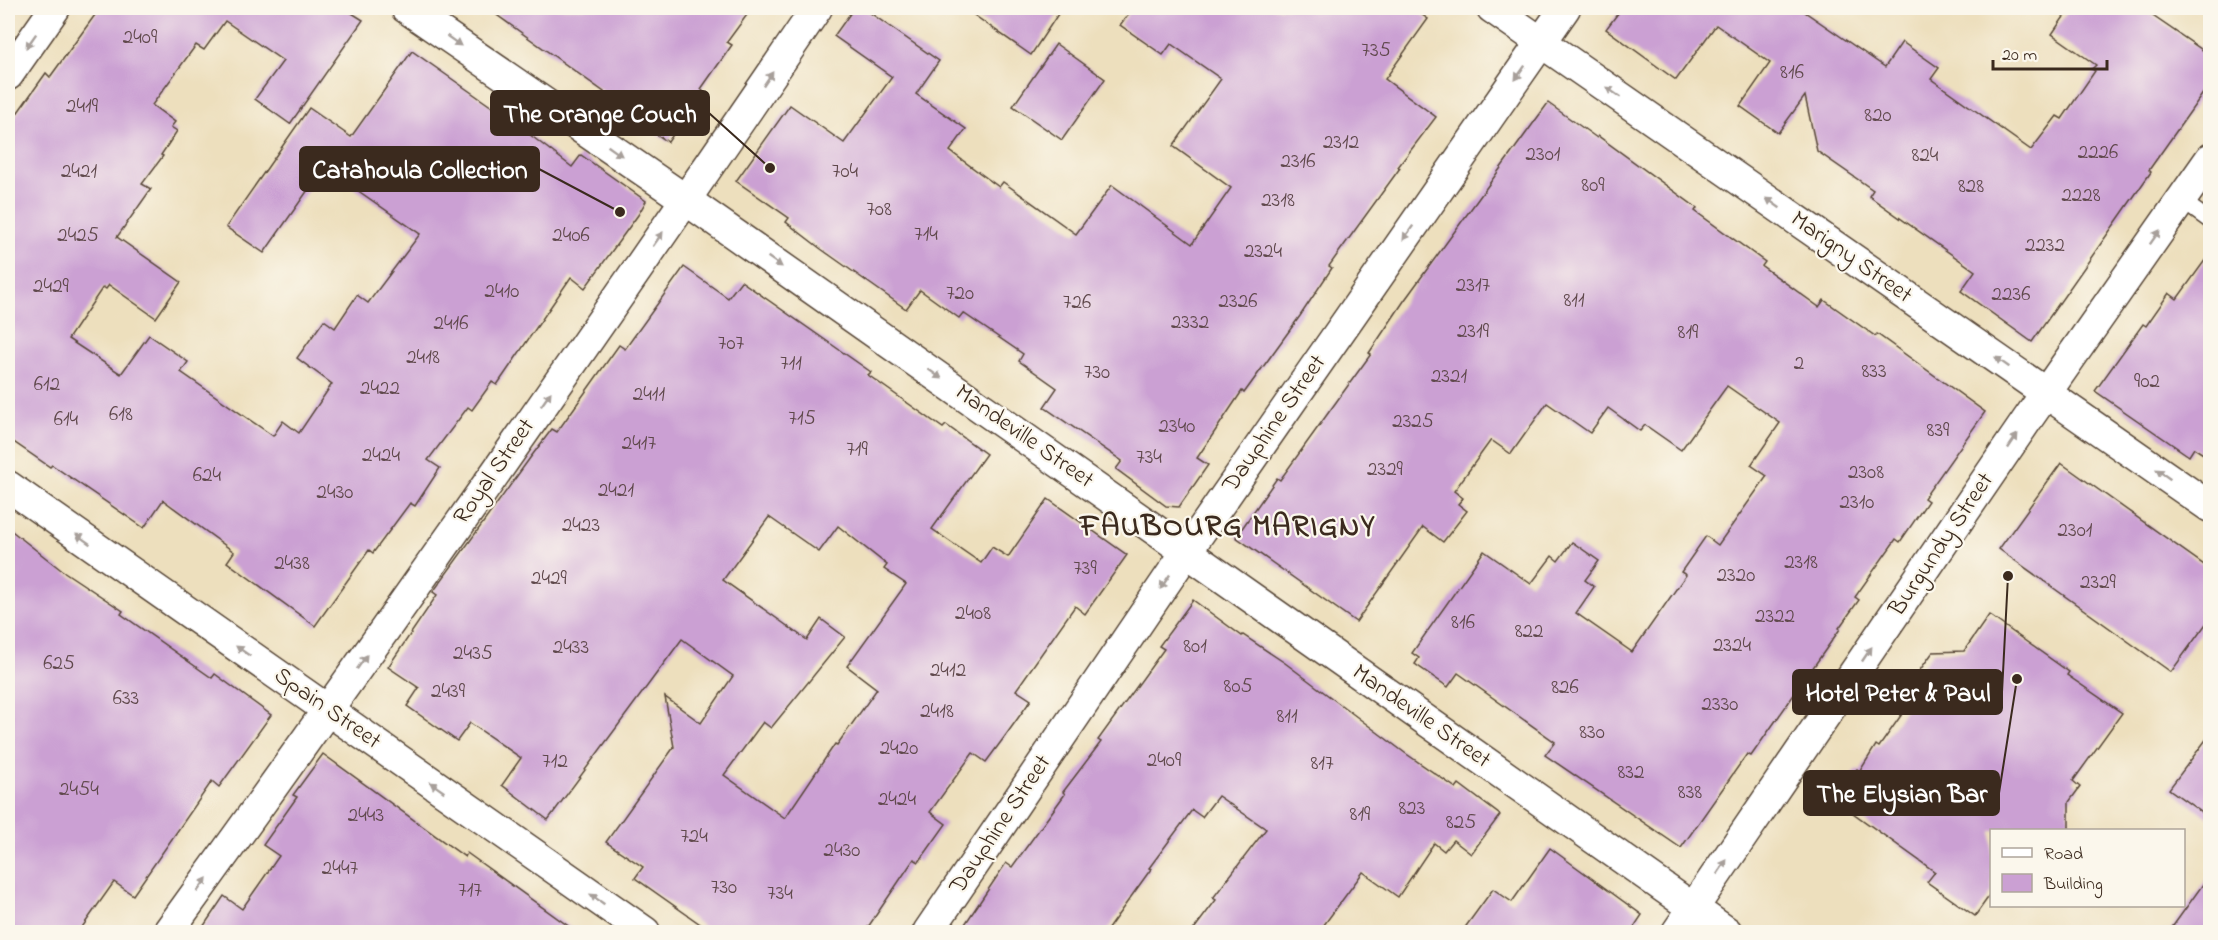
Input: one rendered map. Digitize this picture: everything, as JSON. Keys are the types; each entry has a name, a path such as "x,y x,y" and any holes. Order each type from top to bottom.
{"street":[{"path":"8,75 55,8"},
{"name":"Mandeville Street","path":"406,8 686,200 1187,551 1685,921 1727,933"},
{"name":"Royal Street","path":"168,933 329,710 686,200 817,8"},
{"name":"Marigny Street","path":"1492,8 2211,507"},
{"name":"Dauphine Street","path":"928,933 1187,551 1565,8"},
{"name":"Burgundy Street","path":"1685,921 2046,393 2211,159"},
{"name":"Spain Street","path":"8,486 645,933"}],"lane":[{"path":"2181,200 2211,221"}],"building":[{"path":"100,8 344,8 363,20 290,124 255,99 283,61 225,21 204,50 196,45 152,105 175,122 171,127 177,131 161,155 163,156 142,184 151,189 117,237 181,282 156,318 109,285 106,289 103,287 68,339 121,374 149,335 188,362 181,372 273,436 283,421 299,433 332,384 297,358 324,320 335,328 357,295 368,303 420,234 324,167 264,253 226,227 309,108 351,137 412,51 512,121 572,167 581,155 646,201 585,288 571,277 497,385 492,382 472,410 468,407 428,460 440,468 415,506 410,503 373,553 369,550 315,626 227,562 234,552 163,500 144,528 8,438 8,126 46,73 50,77"},
{"path":"487,8 752,8 727,42 732,45 668,142 601,96 604,92"},
{"path":"854,8 863,8 939,61 916,94 966,129 950,151 999,187 1003,182 1076,234 1112,185 1192,244 1231,188 1173,146 1221,79 1171,44 1163,55 1120,25 1133,8 1412,8 1428,19 1385,79 1436,117 1329,266 1332,268 1300,316 1244,393 1242,391 1197,458 1208,465 1179,507 1166,506 1116,469 1122,461 1044,407 1057,388 1019,361 1023,354 963,313 959,318 920,290 906,309 821,249 786,222 789,218 736,181 790,105 844,143 892,77 834,36"},
{"path":"964,8 1062,8 1031,55"},
{"path":"1622,8 1799,8 1885,67 1902,42 1939,68 1931,79 2031,150 2057,116 2062,119 2095,71 2092,69 2096,65 2052,34 2070,8 2141,8 2211,56 2211,82 2032,342 1961,291 1975,271 1869,196 1873,190 1817,151 1805,96 1778,133 1740,106 1770,63 1716,25 1676,80 1606,29"},
{"path":"1056,44 1105,79 1062,140 1013,106"},
{"path":"1548,103 1597,138 1598,136 1697,208 1695,211 1765,262 1762,266 1819,307 1824,300 1875,336 1877,334 1985,412 1924,498 1928,501 1900,542 1896,539 1855,597 1859,600 1840,629 1751,756 1747,754 1681,848 1545,755 1555,742 1458,673 1448,687 1415,664 1419,658 1412,653 1484,551 1531,584 1552,556 1558,561 1572,542 1599,561 1585,580 1594,587 1576,613 1632,652 1686,575 1681,572 1706,536 1718,545 1767,476 1751,465 1780,423 1727,386 1681,450 1645,425 1640,431 1608,408 1590,433 1547,403 1511,454 1491,440 1454,491 1463,498 1458,504 1467,511 1443,542 1423,527 1356,622 1236,537 1277,478 1280,480 1371,354 1369,353 1404,301"},
{"path":"2211,252 2211,459 2194,448 2189,456 2095,391 2143,324 2146,326 2169,293 2177,299"},
{"path":"684,267 728,298 741,281 871,372 868,375 943,428 946,425 986,454 932,529 981,563 992,547 1008,557 1048,499 1127,555 1085,614 1075,606 1016,690 1031,700 986,762 973,753 930,812 946,824 919,862 914,859 864,933 713,933 635,878 643,867 606,842 674,747 665,697 701,723 733,676 682,639 548,820 502,785 521,758 470,723 457,741 407,706 419,688 388,667 437,595 433,592 530,458 552,429 557,432 619,345 625,349","holes":["769,517 819,552 838,526 887,565 884,569 906,584 847,666 877,689 837,745 835,744 785,818 724,775 763,722 771,728 845,637 821,619 807,640 723,580"]},
{"path":"2061,463 2211,570 2211,617 2171,672 1999,549"},
{"path":"8,528 60,569 123,611 121,614 212,678 215,674 271,715 219,787 212,781 133,895 114,882 78,933 8,933"},
{"path":"1193,600 1242,636 1285,663 1405,753 1456,788 1459,784 1500,815 1471,854 1453,840 1444,851 1434,843 1398,897 1363,872 1318,933 1191,933 1216,900 1213,898 1266,829 1218,796 1202,817 1192,810 1105,933 959,933 1006,863 1012,867 1065,794 1063,792 1101,742 1098,740 1164,649 1159,646"},
{"path":"1989,615 2069,672 2067,675 2122,713 2073,781 2080,787 2069,802 2069,829 1990,829 1990,895 1975,916 1927,882 1935,872 1835,800 1857,769 1860,771 1876,745 1879,747 1916,694 1917,674 1933,652 1964,651"},
{"path":"2211,733 2211,819 2169,789"},
{"path":"323,754 465,857 467,853 578,933 199,933 224,896 242,909 279,856 263,845 297,797 293,795"},
{"path":"1550,848 1642,915 1630,933 1461,933 1493,889 1512,902"},
{"path":"2211,873 2211,933 2168,933"}],"place":[{"name":"The Orange Couch","path":"770,168"},
{"name":"Catahoula Collection","path":"620,212"},
{"name":"Hotel Peter & Paul","path":"2008,576"},
{"name":"The Elysian Bar","path":"2017,679"}],"district":[{"name":"FAUBOURG MARIGNY","path":"1228,528"}]}
